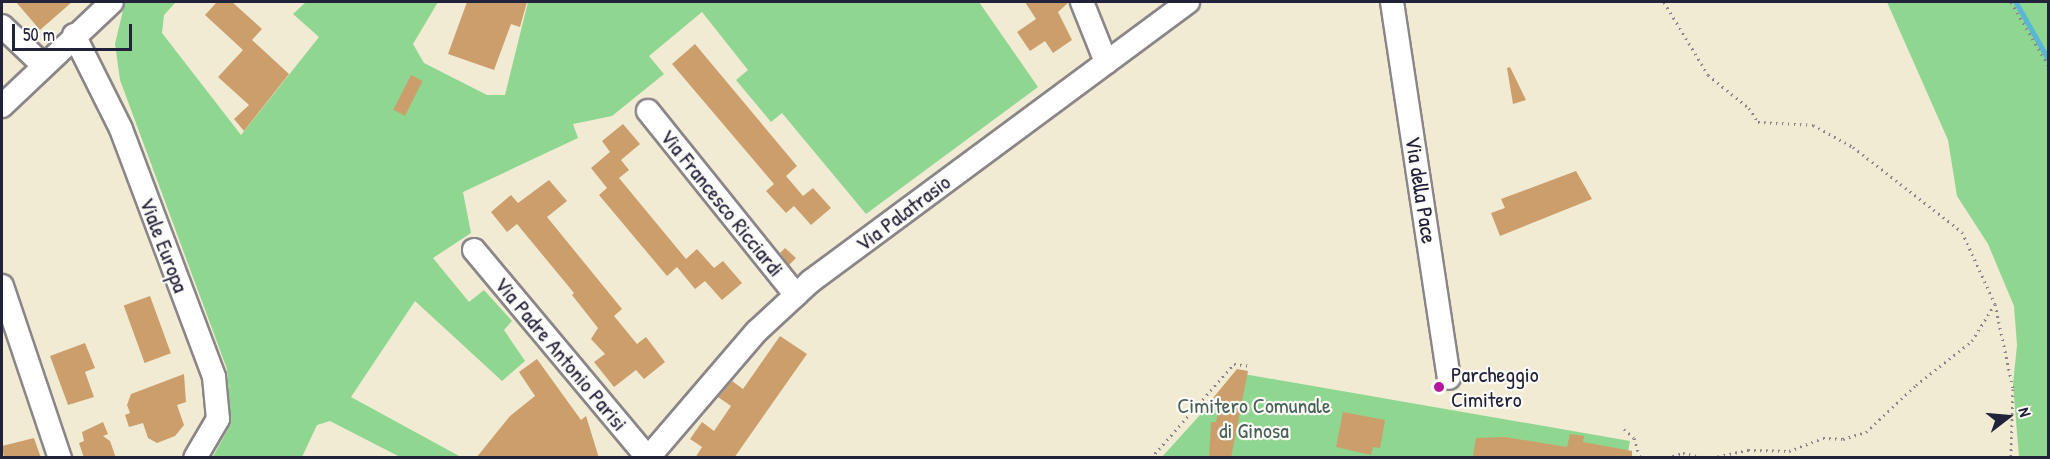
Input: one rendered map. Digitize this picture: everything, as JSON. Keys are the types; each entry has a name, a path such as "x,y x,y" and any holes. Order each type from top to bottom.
{"street":[{"path":"2,106 74,35 112,2"},
{"path":"1082,2 1106,62"},
{"name":"Via Palatrasio","path":"648,458 733,358 796,295 1188,2"},
{"name":"Via della Pace","path":"1392,2 1449,378"},
{"path":"2,26 43,65"},
{"name":"Viale Europa","path":"74,35 121,129 214,377 218,419 195,458"},
{"name":"Via Francesco Ricciardi","path":"648,111 796,295"},
{"name":"Via Padre Antonio Parisi","path":"474,250 648,458"},
{"path":"2,286 60,458"}],"path":[{"path":"1664,2 1708,75 1749,108 1758,122 1813,125 1853,147 1946,216 1962,232 1995,304 2013,389 2011,458"},
{"path":"2011,2 2049,65"},
{"path":"1712,458 1748,450 1789,451 1823,438 1843,439 1866,432 1916,385 1972,341 1995,304"},
{"path":"1152,458 1234,364 1250,366"},
{"path":"1624,429 1634,438 1640,458"},
{"path":"1667,458 1683,453 1707,458"}],"green space":[{"path":"125,2 176,2 164,15 162,33 241,135 319,37 293,14 306,2 438,2 413,44 424,63 487,95 505,95 528,2 979,2 1038,87 866,214 782,113 771,122 736,80 748,70 702,12 649,56 664,74 612,116 573,124 578,138 463,192 471,233 433,258 469,302 484,290 512,321 504,330 525,361 502,381 415,301 351,397 461,457 400,457 330,421 317,425 302,457 212,458 231,424 227,369 120,80 115,44"},
{"path":"1887,2 2048,2 2048,457 2019,457 2013,384 2017,345 2014,306 1988,244 1957,196 1948,140"},
{"name":"Cimitero Comunale di Ginosa","path":"1238,373 1630,441 1627,458 1161,458"}],"building":[{"path":"16,2 72,2 40,30"},
{"path":"217,2 232,2 262,29 252,40 289,74 244,131 234,119 249,105 218,77 243,50 205,15"},
{"path":"467,2 527,2 520,27 511,24 494,70 448,54"},
{"path":"1025,2 1069,2 1058,12 1072,40 1053,53 1045,41 1030,51 1017,32 1036,19"},
{"path":"695,44 797,166 786,176 803,196 813,188 831,208 811,225 794,206 786,213 766,191 774,184 672,64"},
{"path":"1510,67 1526,100 1513,104 1507,68"},
{"path":"411,75 423,81 405,116 393,110"},
{"path":"623,124 640,144 621,160 629,170 619,178 686,259 697,249 714,268 723,261 742,283 722,300 705,281 695,289 677,267 667,276 599,195 607,188 591,168 610,152 602,141"},
{"path":"1576,171 1592,199 1500,236 1491,213 1505,208 1501,199"},
{"path":"549,180 567,201 547,217 622,309 614,316 637,344 646,337 665,362 644,379 636,370 614,387 594,362 605,354 591,339 598,328 572,295 574,293 517,224 507,232 491,212 511,195 518,203"},
{"path":"785,248 796,258 789,265 780,253"},
{"path":"150,296 171,353 145,363 124,306"},
{"path":"780,336 807,354 734,458 695,458 702,447 690,439 702,422 714,431 731,406 718,397 732,381 743,389"},
{"path":"85,343 95,368 85,372 94,397 68,405 50,356"},
{"path":"537,359 581,420 586,416 599,458 476,458 510,416 535,396 519,372"},
{"path":"1237,369 1248,371 1231,458 1209,458 1211,422 1216,422 1221,399 1213,398"},
{"path":"184,374 186,402 177,405 184,425 175,436 157,443 148,438 143,423 129,427 125,415 130,413 127,405 131,394"},
{"path":"1343,412 1385,420 1380,448 1373,447 1371,455 1336,447"},
{"path":"103,422 108,434 103,436 110,441 116,458 84,458 79,443 84,441 82,432"},
{"path":"1570,434 1584,436 1583,442 1632,451 1632,458 1473,456 1476,438 1505,437 1567,447"},
{"path":"34,438 41,458 4,458 2,446"}],"waterway":[{"path":"2016,2 2048,58"}],"place":[{"name":"Parcheggio Cimitero","path":"1439,387"}]}
